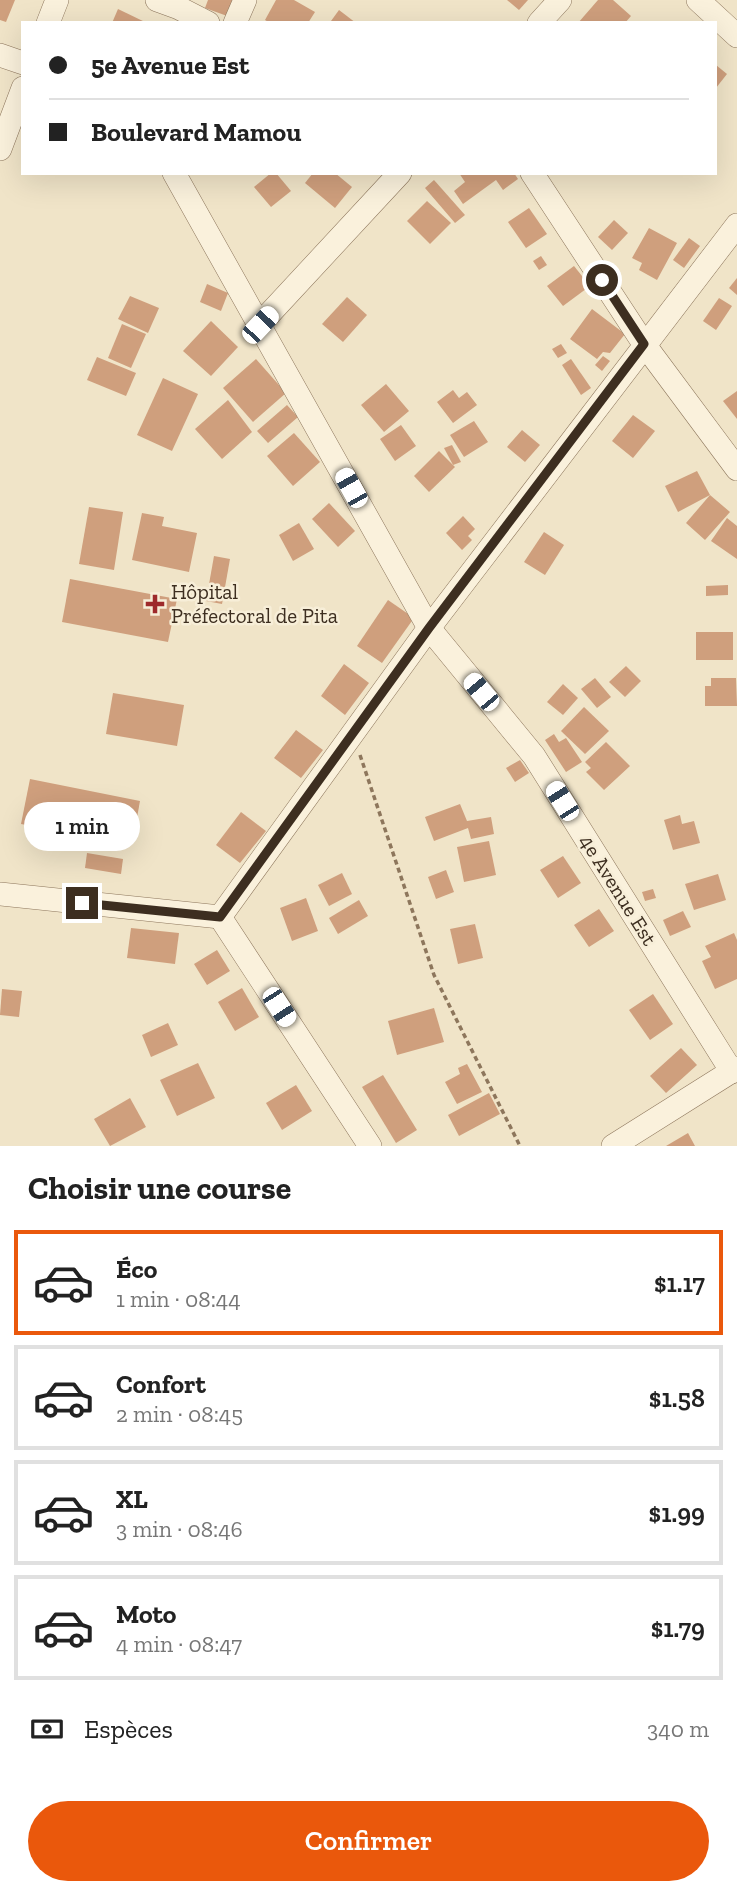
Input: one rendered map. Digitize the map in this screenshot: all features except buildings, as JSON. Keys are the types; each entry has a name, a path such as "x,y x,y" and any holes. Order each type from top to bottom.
{"street":[{"path":"49,21 57,0"},
{"path":"157,0 204,21"},
{"path":"236,21 246,0"},
{"path":"541,21 560,0"},
{"path":"698,0 737,36"},
{"path":"0,55 21,62"},
{"path":"0,149 21,93"},
{"name":"4e Avenue Est","path":"175,175 429,628 534,756 734,1070"},
{"path":"260,325 398,175"},
{"path":"533,175 644,344 737,469"},
{"path":"220,917 429,628 737,225"},
{"path":"0,894 220,917"},
{"path":"220,917 370,1146"},
{"path":"613,1146 734,1070"}],"path":[{"path":"352,734 435,975 520,1146"}],"place":[{"name":"Hôpital Préfectoral de Pita","path":"155,604"}],"route":[{"path":"82,903 220,917 429,628 644,344 602,280"}]}
